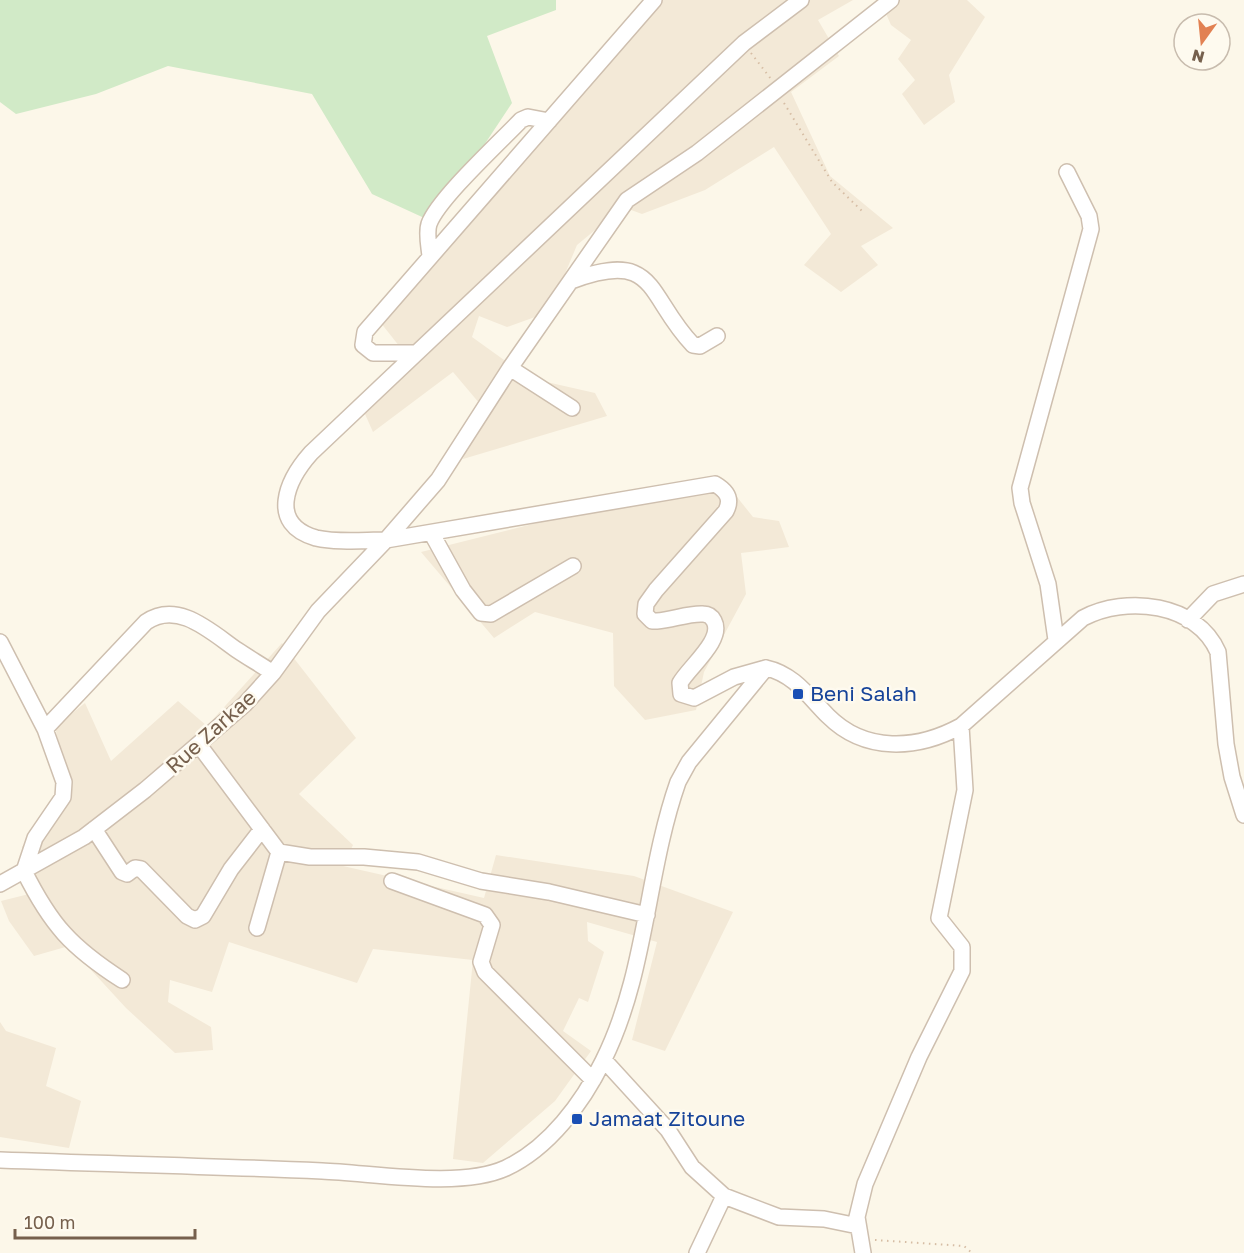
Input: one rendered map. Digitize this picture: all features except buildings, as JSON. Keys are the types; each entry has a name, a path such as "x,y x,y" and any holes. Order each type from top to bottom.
{"street":[{"path":"415,353 373,353 363,345 365,332 654,0"},
{"path":"801,0 744,43 311,453 295,471 287,492 287,514 297,528 306,534 335,540 386,540 716,484 727,493 729,506 726,512 646,604 645,614 652,621 702,614 713,618 716,624 717,631 712,643 680,683 681,694 688,698 701,696 734,677 766,668 791,679 833,721 865,740 882,744 916,742 947,734 961,726 1056,640 1096,611 1124,604 1155,608 1188,620 1213,639 1218,652 1227,752 1244,815"},
{"name":"Rue Zarkae","path":"0,884 75,843 199,745 245,704 273,673 318,611 386,540 444,471 510,368 632,194 697,153 891,0"},
{"path":"430,256 429,225 435,213 461,182 521,120 528,117 549,121"},
{"path":"1056,640 1048,584 1020,494 1065,316 1091,229 1089,216 1067,172"},
{"path":"571,281 610,268 629,271 646,282 657,293 693,345 700,345 717,336"},
{"path":"510,368 572,408"},
{"path":"432,534 463,590 481,613 491,614 573,566"},
{"path":"1188,620 1213,594 1244,584"},
{"path":"45,729 146,622 156,616 176,615 196,621 273,673"},
{"path":"0,642 45,729 64,789 60,804 35,838 24,871 48,916 64,936 122,980"},
{"path":"0,1160 322,1171 437,1178 475,1176 505,1168 536,1148 568,1116 604,1060 628,1000 668,818 683,772 766,668"},
{"path":"861,1239 859,1206 870,1169 919,1058 955,987 964,961 962,947 956,936 939,918 965,790 961,726"},
{"path":"199,745 279,852 310,857 364,857 418,862 481,882 549,892 647,915"},
{"path":"94,829 122,872 127,874 135,868 141,869 187,916 195,920 203,916 231,869 262,829"},
{"path":"257,928 279,852"},
{"path":"392,881 461,904 485,915 492,925 481,962 485,972 593,1080"},
{"path":"604,1060 668,1130 692,1167 724,1196 779,1217 824,1220 861,1239"},
{"path":"697,1253 724,1196"}],"path":[{"path":"744,43 778,90 832,182 863,212"},
{"path":"861,1239 964,1246 972,1253"}],"shaded area":[{"path":"649,0 853,0 818,20 839,56 791,92 830,176 893,228 861,246 878,265 841,292 804,265 831,234 774,147 705,190 642,214 623,207 577,245 549,312 507,327 479,316 472,337 529,378 595,393 607,416 463,459 480,404 453,372 373,432 365,414 415,366 373,313"},
{"path":"880,0 967,0 985,17 949,75 955,102 924,125 902,94 915,80 898,59 911,40 891,25"},
{"path":"721,477 753,517 779,521 789,547 741,553 746,594 704,672 696,710 645,720 614,686 613,633 535,612 494,638 421,552"},
{"path":"282,643 356,738 299,794 353,845 343,866 484,898 496,855 634,876 733,912 665,1051 632,1040 657,942 587,922 588,941 604,952 588,1002 579,998 563,1031 591,1051 555,1101 483,1163 453,1159 473,960 373,949 357,983 229,942 212,992 170,980 168,1002 211,1027 213,1050 175,1053 126,1008 69,946 34,956 9,921 1,901 33,893 22,847 69,785 55,727 85,703 111,761 178,701 207,726"},
{"path":"0,1022 6,1031 56,1048 46,1086 81,1101 69,1148 0,1137"}],"green space":[{"path":"0,0 556,0 556,10 487,36 512,103 433,222 372,194 312,94 168,66 96,94 16,114 0,102"}],"place":[{"name":"Beni Salah","path":"798,694"},
{"name":"Jamaat Zitoune","path":"577,1119"}]}
